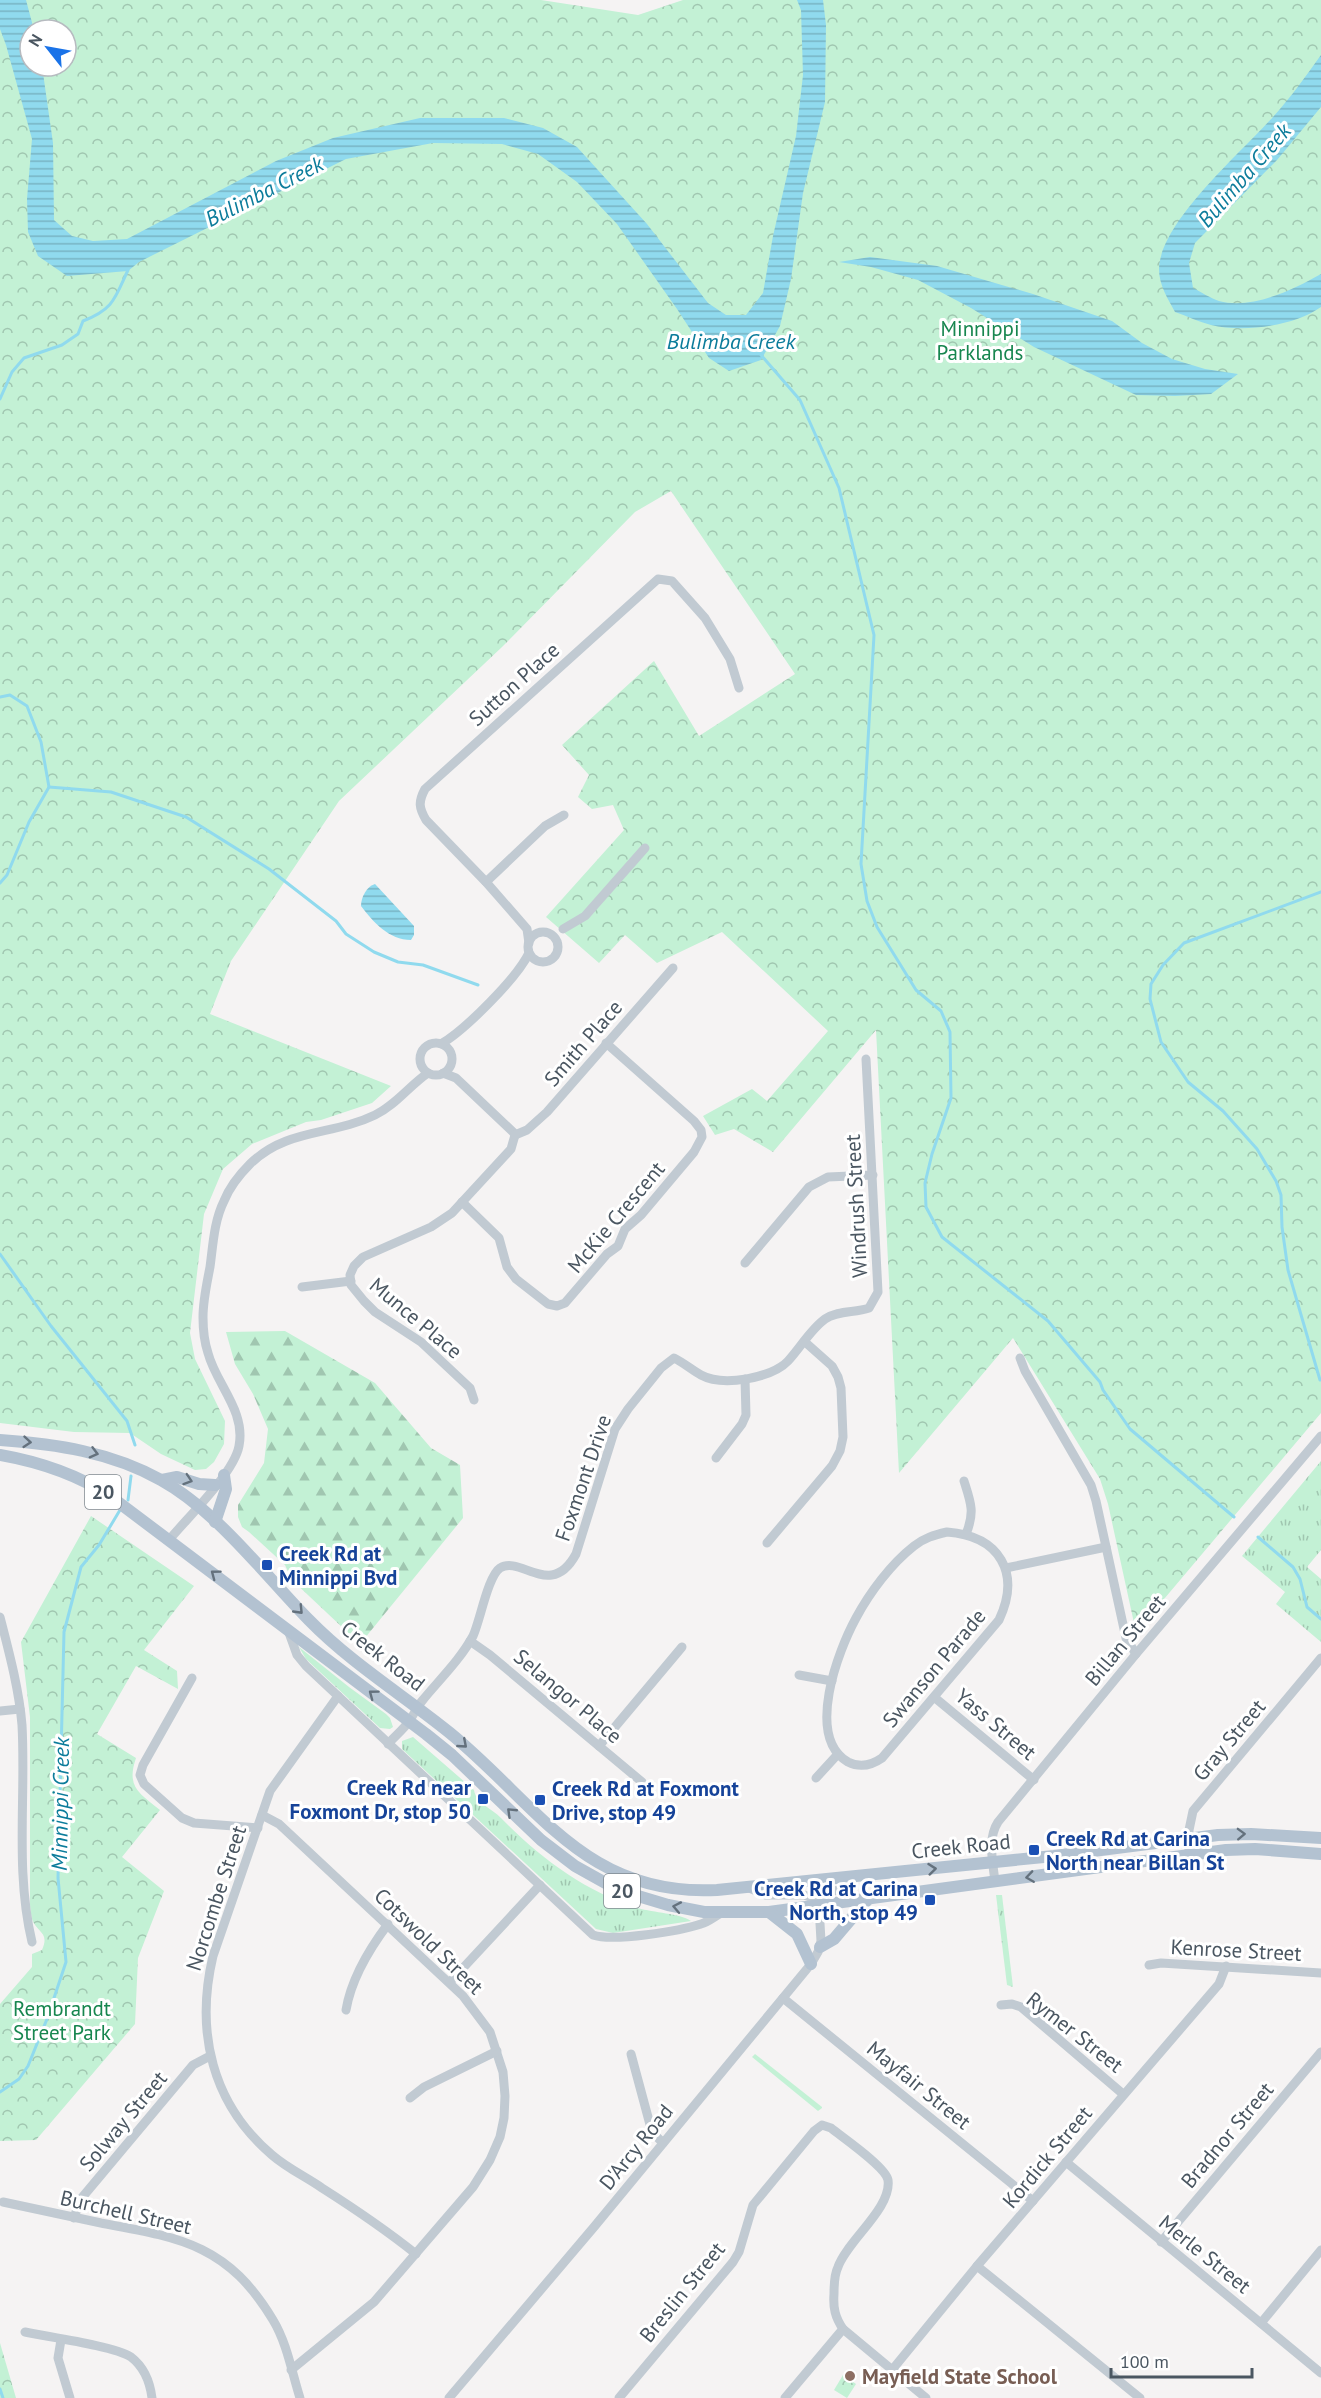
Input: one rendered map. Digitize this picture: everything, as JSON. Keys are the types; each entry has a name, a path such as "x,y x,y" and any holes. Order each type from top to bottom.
{"main road":[{"name":"Creek Road","path":"0,1440 54,1445 113,1459 162,1480 198,1506 215,1522 326,1636 489,1767 560,1836 599,1864 638,1881 675,1889 704,1891 993,1863 1189,1839 1251,1834 1321,1838"},
{"path":"53,1468 57,1458 54,1445"},
{"name":"Creek Road","path":"0,1455 53,1468 101,1490 169,1539 452,1755 536,1835 575,1866 610,1886 651,1901 686,1909 721,1913 769,1912 1189,1855 1255,1849 1321,1854"},
{"path":"215,1522 226,1489 224,1475"},
{"path":"162,1480 177,1477 199,1484 215,1485"},
{"path":"820,1947 834,1939 868,1899"},
{"path":"769,1912 796,1934 811,1964"}],"street":[{"name":"Sutton Place","path":"527,929 486,882 426,820 419,809 420,799 425,789 658,579 672,581 705,618 730,659 739,688"},
{"path":"486,882 545,826 564,815"},
{"path":"563,929 585,916 645,848"},
{"path":"522,967 550,961 559,949 558,943 549,932 527,929 532,957 540,962"},
{"path":"443,1073 450,1065 447,1051 455,1036 522,967 531,938 539,932"},
{"name":"Smith Place","path":"515,1135 527,1130 547,1112 672,968"},
{"path":"425,1069 421,1055 426,1047 436,1043 447,1051 456,1078"},
{"name":"McKie Crescent","path":"462,1202 499,1239 507,1268 516,1279 548,1304 557,1306 565,1303 574,1295 607,1254 618,1246 625,1229 641,1215 694,1152 702,1137 701,1130 694,1122 606,1043"},
{"name":"Windrush Street","path":"805,1342 825,1319 838,1313 869,1308 878,1292 866,1059"},
{"path":"425,1069 456,1078 515,1135"},
{"path":"169,1539 224,1475 236,1457 240,1431 237,1414 208,1354 203,1315 216,1227 223,1202 235,1180 268,1149 302,1134 328,1130 376,1115 415,1082 425,1069"},
{"name":"Munce Place","path":"474,1400 470,1388 421,1342 375,1312 356,1291 350,1275 354,1266 363,1257 431,1227 452,1213 511,1149 515,1135"},
{"path":"745,1263 809,1187 828,1177 873,1175"},
{"path":"302,1287 351,1281"},
{"path":"767,1543 831,1467 842,1444 841,1388 838,1377 832,1366 805,1342"},
{"name":"Foxmont Drive","path":"388,1744 409,1721 417,1707 470,1641 494,1576 500,1568 510,1566 547,1576 569,1567 576,1554 615,1429 661,1368 674,1358 687,1364 701,1375 714,1380 745,1379 774,1372 786,1363 805,1342"},
{"path":"1020,1358 1025,1371 1091,1485 1125,1638 1136,1654"},
{"path":"716,1458 742,1424 746,1415 745,1379"},
{"name":"Billan Street","path":"995,1882 992,1842 995,1827 1136,1654 1321,1437"},
{"path":"964,1481 972,1507 972,1520 966,1534"},
{"path":"816,1778 838,1754 830,1742 826,1717 839,1657 857,1616 897,1561 915,1546 931,1535 947,1532 966,1534 982,1542 996,1553 1006,1568 1106,1547"},
{"name":"Swanson Parade","path":"838,1754 849,1762 861,1766 874,1763 882,1758 999,1620 1009,1589 1006,1568"},
{"path":"0,1617 20,1709 22,1865 25,1913 32,1942"},
{"name":"Creek Road","path":"288,1630 297,1655 588,1932 598,1937 617,1937 699,1925 721,1913"},
{"name":"Selangor Place","path":"470,1641 490,1655 642,1782"},
{"path":"599,1746 682,1647"},
{"name":"Gray Street","path":"1189,1855 1190,1818 1195,1808 1321,1658"},
{"path":"799,1675 832,1681"},
{"path":"192,1678 143,1765 141,1775 144,1784 182,1818 194,1823 258,1827"},
{"name":"Norcombe Street","path":"338,1696 270,1791 213,1956 207,1982 204,2010 210,2056 235,2114 273,2156 386,2230 416,2254"},
{"name":"Yass Street","path":"934,1696 1034,1780"},
{"path":"0,1711 20,1709"},
{"name":"Cotswold Street","path":"262,1815 279,1824 450,1982 490,2032 503,2072 505,2096 500,2137 490,2160 473,2187 374,2302 291,2370"},
{"name":"Creek Road","path":"748,1888 765,1895 804,1895 810,1897 819,1906 824,1895 846,1888 856,1876"},
{"path":"450,1982 540,1885"},
{"name":"D'Arcy Road","path":"449,2398 811,1964 820,1947 822,1932 819,1906"},
{"path":"346,2010 349,1992 378,1937 388,1924"},
{"name":"Kenrose Street","path":"1149,1965 1161,1963 1226,1966 1321,1973"},
{"name":"Kordick Street","path":"892,2370 977,2266 1219,1984 1226,1966"},
{"name":"Mayfair Street","path":"783,1998 1033,2201"},
{"name":"Rymer Street","path":"1002,2005 1012,2004 1021,2007 1123,2094"},
{"path":"410,2098 424,2087 496,2051"},
{"name":"Bradnor Street","path":"1161,2242 1321,2052"},
{"path":"631,2054 652,2132 663,2143"},
{"name":"Solway Street","path":"74,2217 80,2200 193,2065 210,2056"},
{"name":"Breslin Street","path":"619,2398 733,2262 739,2252 753,2205 822,2125 831,2128 883,2170 888,2180 885,2196 877,2214 843,2256 837,2268 834,2306 837,2321 843,2329"},
{"name":"Merle Street","path":"1066,2162 1321,2373"},
{"name":"Burchell Street","path":"3,2202 165,2235 202,2248 220,2259 246,2282 274,2321 300,2398"},
{"path":"1261,2324 1321,2250"},
{"path":"977,2266 1140,2398"},
{"path":"785,2398 843,2329 926,2398"},
{"path":"25,2332 115,2351 131,2357 150,2384 152,2398"},
{"path":"61,2340 58,2358 70,2398"}],"green space":[{"name":"Minnippi Parklands","path":"0,0 541,0 638,15 683,0 1321,0 1321,1413 1143,1624 1134,1623 1108,1504 1100,1479 1013,1338 899,1473 876,1030 773,1152 734,1129 715,1135 703,1116 752,1089 767,1101 828,1031 722,932 657,963 625,935 599,963 546,917 624,830 613,805 592,809 578,797 589,775 562,745 654,661 699,736 795,674 671,491 635,512 502,647 339,801 231,961 210,1014 391,1086 372,1103 321,1120 306,1122 252,1144 223,1169 204,1214 190,1333 195,1359 225,1421 224,1444 214,1462 206,1469 195,1470 161,1454 130,1433 74,1432 0,1423"},
{"path":"285,1331 375,1383 431,1448 460,1465 463,1518 360,1644 292,1580 285,1565 242,1527 238,1517 238,1505 264,1463 268,1429 253,1394 235,1364 226,1332"},
{"path":"1321,1461 1321,1550 1307,1567 1321,1579 1321,1642 1276,1604 1285,1592 1242,1556"},
{"name":"Rembrandt Street Park","path":"91,1516 194,1586 144,1650 177,1671 178,1689 136,1666 97,1734 136,1758 133,1776 136,1788 160,1810 122,1857 164,1891 138,1958 135,2024 36,2140 0,2141 0,2004 32,1967 32,1954 42,1950 45,1940 34,1924 30,1907 30,1717 21,1642"},
{"path":"299,1647 386,1714 393,1727 380,1728 306,1659"},
{"path":"413,1737 474,1790 481,1802 531,1847 564,1872 618,1901 638,1908 680,1916 691,1921 613,1933 596,1929 402,1749 402,1741"},
{"path":"996,1895 1002,1895 1013,1987 1007,1985"},
{"path":"755,2054 822,2108 818,2111 752,2057"},
{"path":"0,2343 16,2398 0,2398"},
{"path":"843,2375 856,2384 847,2398 834,2390"}],"water":[{"name":"Bulimba Creek","path":"0,0 26,0 31,18 18,18 18,78 44,78 53,143 54,220 72,236 93,241 127,239 276,161 333,138 420,118 504,118 543,128 577,147 647,224 708,303 726,315 746,315 763,293 773,236 796,136 803,75 801,10 797,0 823,0 826,25 825,102 803,193 791,279 780,326 761,360 729,371 709,358 617,224 577,182 538,154 502,144 433,143 346,159 139,262 128,271 67,276 38,256 28,232 27,199 32,139 0,29"},
{"name":"Bulimba Creek","path":"1321,55 1321,107 1277,160 1195,243 1189,263 1193,288 1216,300 1231,303 1258,301 1272,297 1321,274 1321,307 1297,319 1253,328 1211,325 1175,312 1159,275 1163,250 1173,230 1205,188 1280,109"},
{"path":"870,257 937,266 1033,294 1112,321 1142,343 1172,359 1205,369 1238,374 1211,394 1136,395 1034,347 971,308 918,280 871,267 839,262"},
{"path":"375,884 414,926 414,935 411,940 389,933 376,924 361,906 365,892"}],"waterway":[{"name":"Minnippi Creek","path":"0,399 12,372 24,358 62,345 78,334 83,321 101,312 112,302 128,270"},
{"path":"761,355 800,400 839,488 874,635 861,864 867,901 877,927 916,990 941,1011 950,1032 951,1098 925,1183 926,1207 942,1237 1048,1321 1100,1382 1130,1429 1234,1517"},
{"name":"Minnippi Creek","path":"0,697 10,695 27,706 41,742 49,787 29,822 7,875 0,883"},
{"path":"49,787 111,792 186,817 269,869 336,921 346,934 374,952 398,962 423,965 478,985"},
{"path":"1320,1380 1288,1270 1282,1227 1281,1195 1276,1181 1257,1149 1223,1111 1188,1082 1161,1042 1150,999 1151,984 1163,965 1184,943 1321,892"},
{"name":"Minnippi Creek","path":"0,1254 51,1326 127,1421 135,1445"},
{"name":"Minnippi Creek","path":"128,1500 131,1476"},
{"name":"Minnippi Creek","path":"0,2092 19,2079 28,2066 66,1962 58,1878 64,1632 81,1567 99,1545 120,1510"},
{"path":"1258,1537 1293,1567 1300,1579 1307,1607 1321,1619"},
{"name":"Minnippi Creek","path":"0,2389 3,2398"}],"place":[{"name":"Creek Rd at Minnippi Bvd","path":"267,1565"},
{"name":"Creek Rd near Foxmont Dr, stop 50","path":"483,1799"},
{"name":"Creek Rd at Foxmont Drive, stop 49","path":"540,1800"},
{"name":"Creek Rd at Carina North near Billan St","path":"1034,1850"},
{"name":"Creek Rd at Carina North, stop 49","path":"930,1900"},
{"name":"Mayfield State School","path":"850,2376"}]}
